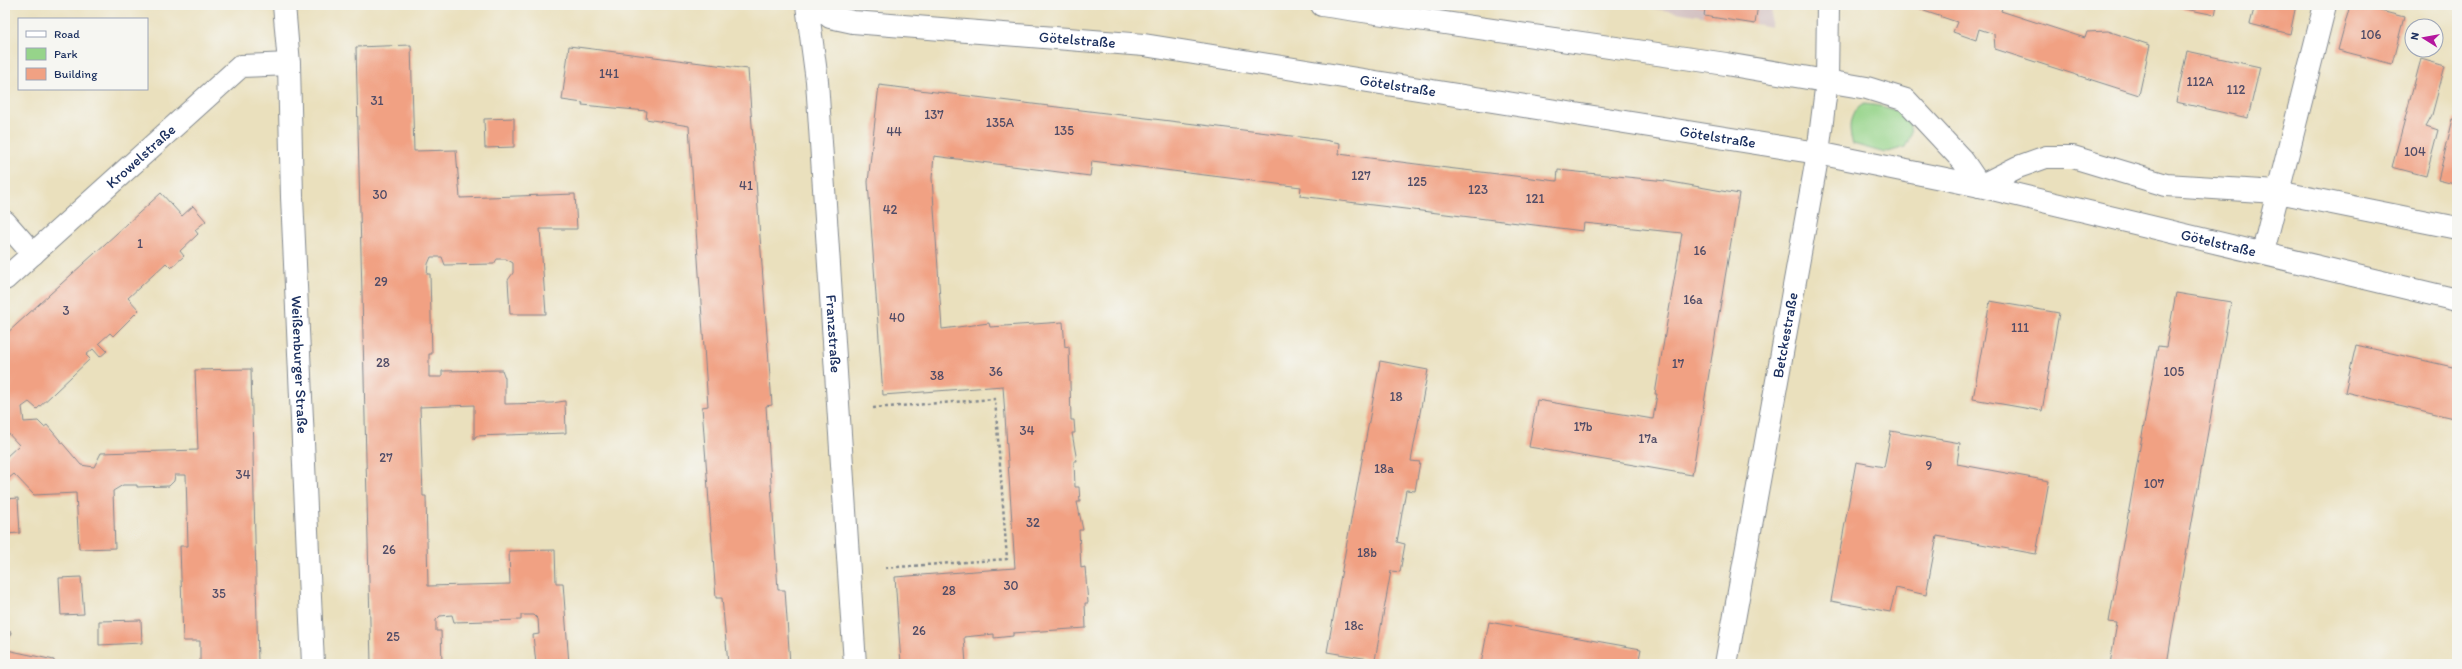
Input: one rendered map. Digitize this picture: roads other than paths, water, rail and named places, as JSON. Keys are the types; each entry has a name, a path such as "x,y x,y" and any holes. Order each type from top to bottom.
{"street":[{"path":"284,5 289,64"},
{"name":"Franzstraße","path":"808,5 818,89 855,664"},
{"name":"Götelstraße","path":"816,5 830,18 854,22 1144,45 1818,153 1980,186 2263,252 2457,300"},
{"path":"1322,5 1827,80 1867,88 1906,100 1963,161 1980,186 2018,167 2046,157 2073,157 2166,185 2277,192 2457,228"},
{"name":"Betckestraße","path":"1726,664 1818,153 1827,80 1828,5"},
{"path":"2263,252 2325,5"},
{"name":"Krowelstraße","path":"5,279 241,66 289,64"},
{"name":"Weißenburger Straße","path":"289,64 292,205 313,664"},
{"path":"5,222 33,254"}]}
